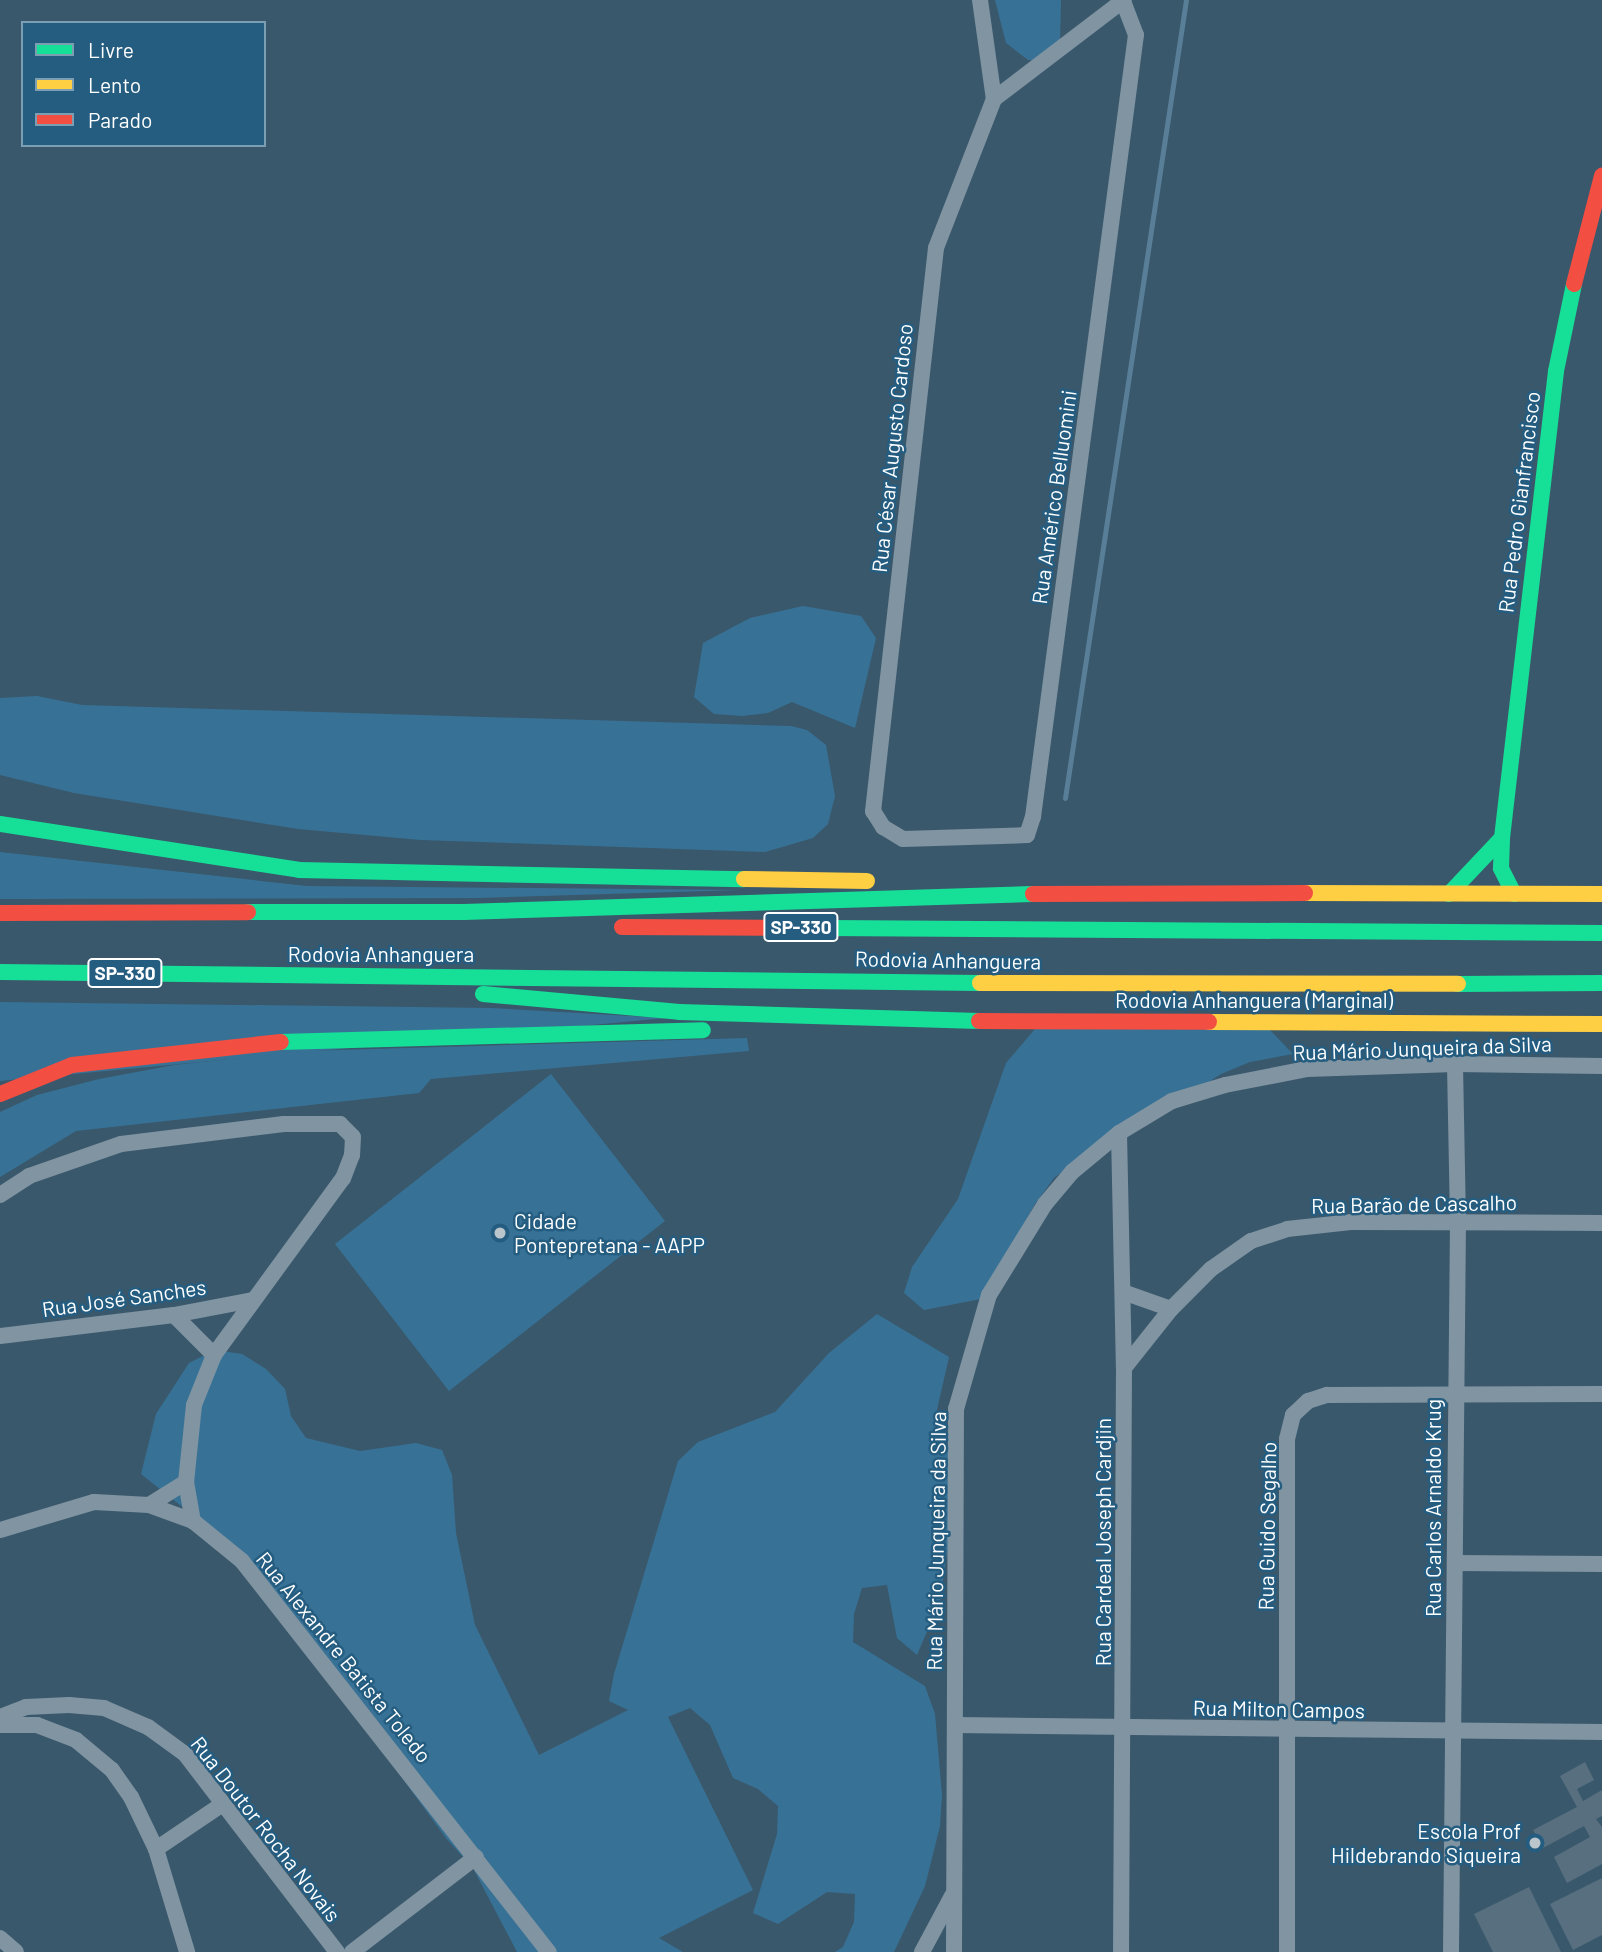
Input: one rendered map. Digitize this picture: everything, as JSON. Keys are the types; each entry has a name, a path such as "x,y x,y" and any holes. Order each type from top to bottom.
{"main road":[{"name":"Rua Pedro Gianfrancisco","path":"1514,894 1501,868 1502,838 1556,371 1583,237 1602,176"},
{"path":"0,824 299,870 866,881 1059,893"},
{"path":"1449,894 1502,838"},
{"path":"0,913 464,912 1059,893 1602,894"},
{"name":"Rodovia Anhanguera","path":"177,930 555,927"},
{"name":"Rodovia Anhanguera","path":"611,927 1602,933"},
{"name":"Rodovia Anhanguera","path":"0,972 1117,985 1602,983"},
{"path":"250,974 343,986 441,990 679,1012 906,1021"},
{"path":"0,1094 72,1065 296,1040 906,1021"},
{"name":"Rodovia Anhanguera (Marginal)","path":"906,1021 1602,1024"}],"street":[{"path":"980,0 994,100 1123,1"},
{"name":"Rua Américo Belluomini","path":"873,811 883,827 903,839 1027,835 1032,817 1136,35 1123,1"},
{"name":"Rua César Augusto Cardoso","path":"873,811 936,248 994,100"},
{"name":"Rua Mário Junqueira da Silva","path":"954,1952 956,1409 989,1295 1026,1234 1073,1172 1119,1133 1172,1101 1284,1072 1455,1064 1602,1066"},
{"name":"Rua Carlos Arnaldo Krug","path":"1451,1952 1454,1392 1458,1221 1455,1064"},
{"path":"0,1195 29,1176 121,1144 284,1124 340,1124 353,1137 352,1155 343,1178 214,1355 194,1405 186,1482 194,1521"},
{"name":"Rua Cardeal Joseph Cardjin","path":"1119,1133 1124,1368 1121,1952"},
{"name":"Rua Barão de Cascalho","path":"1124,1368 1171,1309 1211,1269 1251,1241 1287,1229 1351,1222 1602,1223"},
{"path":"1123,1292 1171,1309"},
{"name":"Rua José Sanches","path":"0,1336 174,1315 253,1300"},
{"path":"174,1315 214,1355"},
{"name":"Rua Guido Segalho","path":"1287,1952 1287,1439 1293,1416 1308,1401 1327,1395 1454,1392 1602,1394"},
{"path":"149,1506 186,1482"},
{"path":"0,1530 94,1502 149,1506 194,1521"},
{"name":"Rua Alexandre Batista Toledo","path":"194,1521 242,1561 549,1952"},
{"path":"1455,1563 1602,1564"},
{"name":"Rua Doutor Rocha Novais","path":"0,1717 26,1707 104,1708 148,1727 185,1754 221,1805 337,1952"},
{"path":"0,1725 37,1725 76,1740 112,1770 131,1797 156,1849 187,1952"},
{"name":"Rua Milton Campos","path":"955,1725 1123,1729 1602,1731"},
{"path":"156,1849 221,1805"},
{"path":"352,1952 476,1857"},
{"path":"922,1952 953,1894"},
{"path":"0,1938 16,1952"}],"shaded area":[{"path":"995,0 1061,0 1060,47 1042,61 1028,60 1006,43"},
{"path":"803,606 861,616 876,638 855,728 792,702 768,713 742,716 714,714 694,697 703,643 750,618"},
{"path":"37,696 82,705 791,726 807,730 826,745 835,796 828,824 813,838 765,852 421,840 298,829 74,793 0,775 0,698"},
{"path":"0,852 307,886 740,890 479,898 0,899"},
{"path":"0,1002 491,1008 666,1018 0,1081"},
{"path":"1040,1023 1267,1027 1293,1054 1250,1062 1221,1074 1150,1121 1077,1160 1054,1178 1035,1204 981,1299 924,1310 904,1293 912,1267 958,1199 1006,1063"},
{"path":"747,1038 749,1051 431,1079 419,1093 76,1131 0,1177 0,1112 37,1095 99,1079 174,1065 305,1051"},
{"name":"Cidade Pontepretana - AAPP","path":"551,1074 665,1221 449,1391 335,1244"},
{"path":"877,1314 949,1357 936,1414 945,1442 960,1464 940,1601 917,1655 897,1638 887,1585 862,1588 854,1614 853,1642 925,1686 935,1714 942,1795 940,1826 925,1886 894,1952 835,1952 843,1947 854,1922 855,1894 827,1892 778,1924 753,1913 777,1834 778,1806 758,1789 733,1778 710,1725 690,1708 668,1717 753,1890 659,1938 683,1952 517,1952 473,1868 446,1838 234,1548 141,1474 156,1414 189,1363 215,1350 242,1354 266,1369 285,1389 291,1416 306,1438 360,1451 416,1443 442,1450 452,1475 456,1533 475,1625 539,1755 628,1710 609,1701 614,1674 678,1461 698,1442 775,1412 829,1353"}],"building":[{"path":"1585,1762 1594,1780 1577,1789 1583,1801 1602,1790 1602,1816 1596,1819 1602,1827 1602,1864 1567,1883 1554,1857 1590,1837 1584,1826 1543,1848 1533,1830 1577,1807 1560,1776"},
{"path":"1602,1878 1602,1935 1573,1950 1550,1904"},
{"path":"1529,1887 1561,1952 1493,1952 1474,1914"}],"waterway":[{"path":"1065,798 1186,0"}],"traffic: fast":[{"path":"1514,894 1501,868 1502,838 1556,371 1574,284"},
{"path":"0,824 299,870 744,879"},
{"path":"1449,894 1502,838"},
{"path":"248,912 464,912 1033,894"},
{"path":"825,928 1602,933"},
{"path":"0,972 980,983"},
{"path":"1458,984 1602,983"},
{"path":"483,994 679,1012 979,1021"},
{"path":"281,1042 703,1030"}],"traffic: slow":[{"path":"744,879 867,881"},
{"path":"1305,893 1602,894"},
{"path":"980,983 1458,984"},
{"path":"1209,1022 1602,1024"}],"traffic: jam":[{"path":"1574,284 1602,176"},
{"path":"1033,894 1305,893"},
{"path":"0,913 248,912"},
{"path":"622,927 825,928"},
{"path":"979,1021 1209,1022"},
{"path":"0,1094 72,1065 281,1042"}],"place":[{"name":"Cidade Pontepretana - AAPP","path":"500,1233"},
{"name":"Escola Prof Hildebrando Siqueira","path":"1535,1843"}]}
